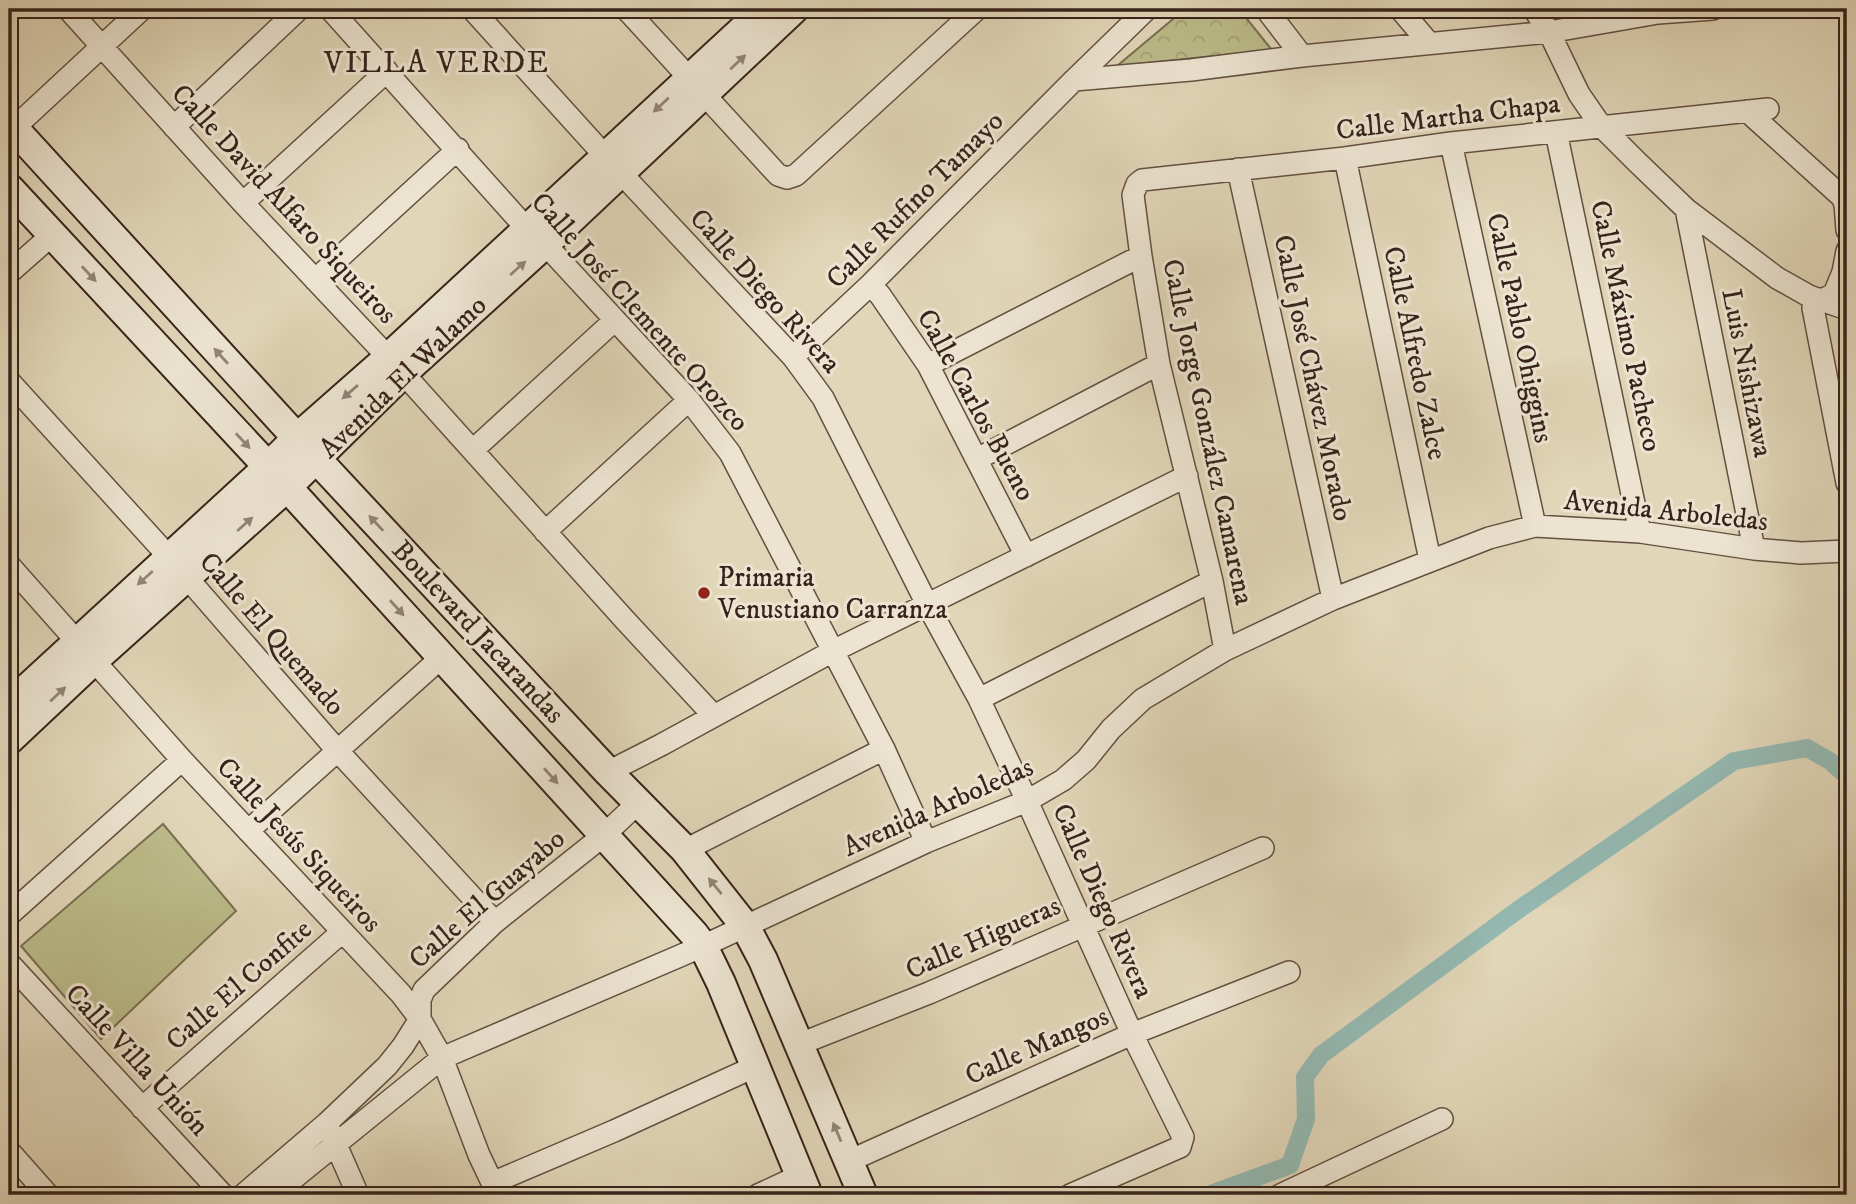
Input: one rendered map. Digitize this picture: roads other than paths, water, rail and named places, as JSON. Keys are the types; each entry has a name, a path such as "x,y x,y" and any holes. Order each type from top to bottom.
{"main road":[{"name":"Avenida El Walamo","path":"277,477 297,438 396,365 696,87 786,9"},
{"name":"Boulevard Jacarandas","path":"11,126 297,438 608,772 685,850 746,926 800,1044 863,1195"},
{"name":"Boulevard Jacarandas","path":"9,188 277,477 704,946 803,1186"},
{"name":"Avenida El Walamo","path":"9,705 84,651 277,477 317,459 396,365"},
{"name":"Avenida El Walamo","path":"9,740 84,651"}],"street":[{"name":"Calle David Alfaro Siqueiros","path":"68,9 715,716"},
{"path":"11,126 142,9"},
{"path":"174,127 299,9"},
{"name":"Calle José Clemente Orozco","path":"330,9 536,237 689,400 730,453 884,749 926,842"},
{"name":"Calle Diego Rivera","path":"472,9 793,357 823,398 927,604 979,699 1132,1034 1183,1137 1180,1147 1070,1195"},
{"path":"626,9 778,175 787,178 796,174 977,9"},
{"name":"Calle Rufino Tamayo","path":"793,357 870,285 1147,9"},
{"path":"1266,9 1302,56"},
{"path":"1400,9 1429,43"},
{"path":"1534,9 1549,32 1579,94 1601,126 1686,209 1777,278 1795,289 1847,309"},
{"path":"1073,80 1549,32 1657,11 1713,9"},
{"path":"243,203 387,71"},
{"name":"Calle Martha Chapa","path":"1137,184 1142,180 1345,158 1451,143 1757,110 1842,198 1847,230"},
{"name":"Calle Máximo Pacheco","path":"1556,132 1640,532"},
{"name":"Calle Pablo Ohiggins","path":"1451,143 1535,526"},
{"path":"315,280 458,149"},
{"name":"Calle Alfredo Zalce","path":"1345,158 1430,560"},
{"name":"Calle José Chávez Morado","path":"1238,169 1333,599"},
{"name":"Calle Jorge González Camarena","path":"1137,184 1133,195 1159,364 1212,581 1225,650"},
{"name":"Luis Nishizawa","path":"1686,209 1754,548"},
{"path":"9,273 52,235"},
{"path":"1847,251 1843,272 1834,294 1813,308 1847,483"},
{"path":"928,365 1141,256"},
{"name":"Calle Carlos Bueno","path":"870,285 880,295 928,365 1026,556"},
{"path":"473,450 615,320"},
{"path":"977,459 1159,364"},
{"name":"Calle El Quemado","path":"9,381 337,750 495,922"},
{"path":"545,532 689,400"},
{"path":"608,772 833,651 1187,476"},
{"name":"Avenida Arboledas","path":"273,1195 442,1058 704,946 926,842 1027,801 1063,780 1086,760 1111,729 1143,699 1225,650 1333,599 1489,538 1535,526 1640,532 1801,553 1847,551"},
{"name":"Calle Jesús Siqueiros","path":"9,565 181,760 401,995 420,1019 442,1058 495,1189"},
{"path":"979,699 1212,581"},
{"path":"248,831 442,657"},
{"path":"685,850 884,749"},
{"path":"9,915 181,760"},
{"name":"Calle El Guayabo","path":"243,1195 327,1123 387,1066 420,1019 420,1000 424,990 495,922 603,836 639,802"},
{"name":"Calle Higueras","path":"800,1044 929,993 1263,848"},
{"name":"Calle El Confite","path":"142,1108 342,932"},
{"name":"Calle Villa Unión","path":"9,963 223,1195"},
{"name":"Calle Mangos","path":"849,1161 1132,1034 1289,972"},
{"path":"495,1189 754,1067"},
{"path":"1280,1195 1443,1119"},
{"path":"327,1123 358,1195"},
{"path":"9,1151 48,1195"},
{"path":"758,1195 803,1186"}],"waterway":[{"path":"1208,1195 1290,1165 1306,1119 1305,1077 1321,1055 1518,910 1734,761 1807,748 1830,761 1847,776"}],"place":[{"name":"Primaria Venustiano Carranza","path":"704,593"}],"district":[{"name":"VILLA VERDE","path":"437,63"}]}
